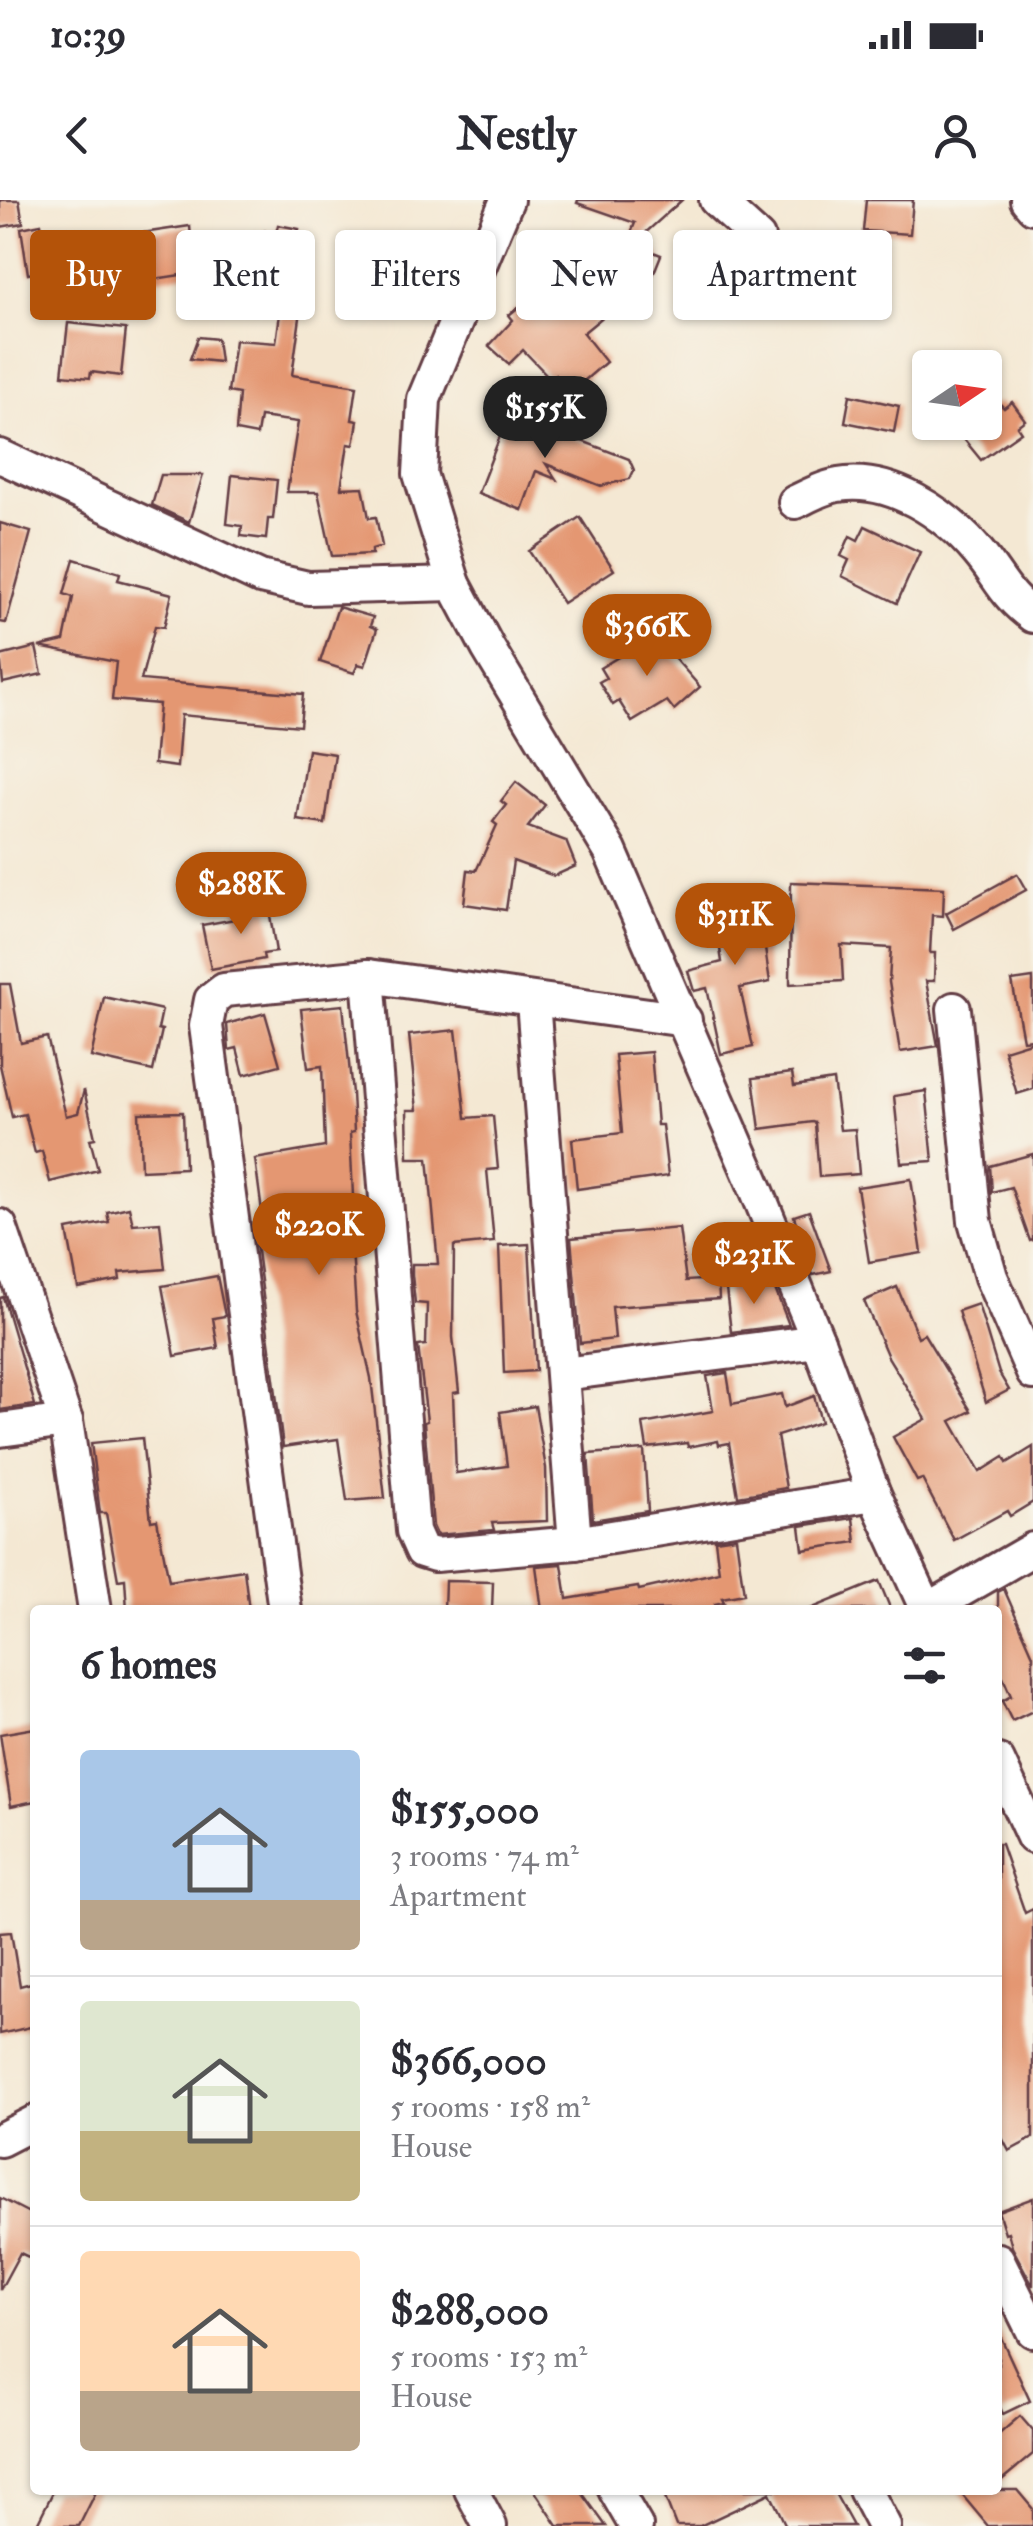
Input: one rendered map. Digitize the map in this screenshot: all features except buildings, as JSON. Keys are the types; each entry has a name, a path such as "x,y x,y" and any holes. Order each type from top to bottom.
{"street":[{"path":"507,200 424,399 420,474 454,584 610,851 685,1020 818,1341 874,1494 924,1605"},
{"path":"716,200 749,230"},
{"path":"1027,200 1033,207"},
{"path":"0,456 260,577 308,588 454,584"},
{"path":"795,502 836,485 868,484 930,506 978,552 1010,600 1033,616"},
{"path":"284,1605 206,1026 211,1000 224,990 368,976 685,1020"},
{"path":"368,976 413,1531 422,1551 435,1555 575,1543 874,1494"},
{"path":"533,1001 575,1543"},
{"path":"954,1008 975,1220 992,1278 1033,1372"},
{"path":"0,1226 66,1421 94,1605"},
{"path":"563,1374 818,1341"},
{"path":"0,1430 66,1421"},
{"path":"935,1605 1033,1549"},
{"path":"1002,1771 1033,1837"},
{"path":"0,2140 30,2125"},
{"path":"1002,2268 1033,2331"},
{"path":"474,2495 490,2526"},
{"path":"619,2495 636,2526"},
{"path":"868,2495 884,2526"}]}
